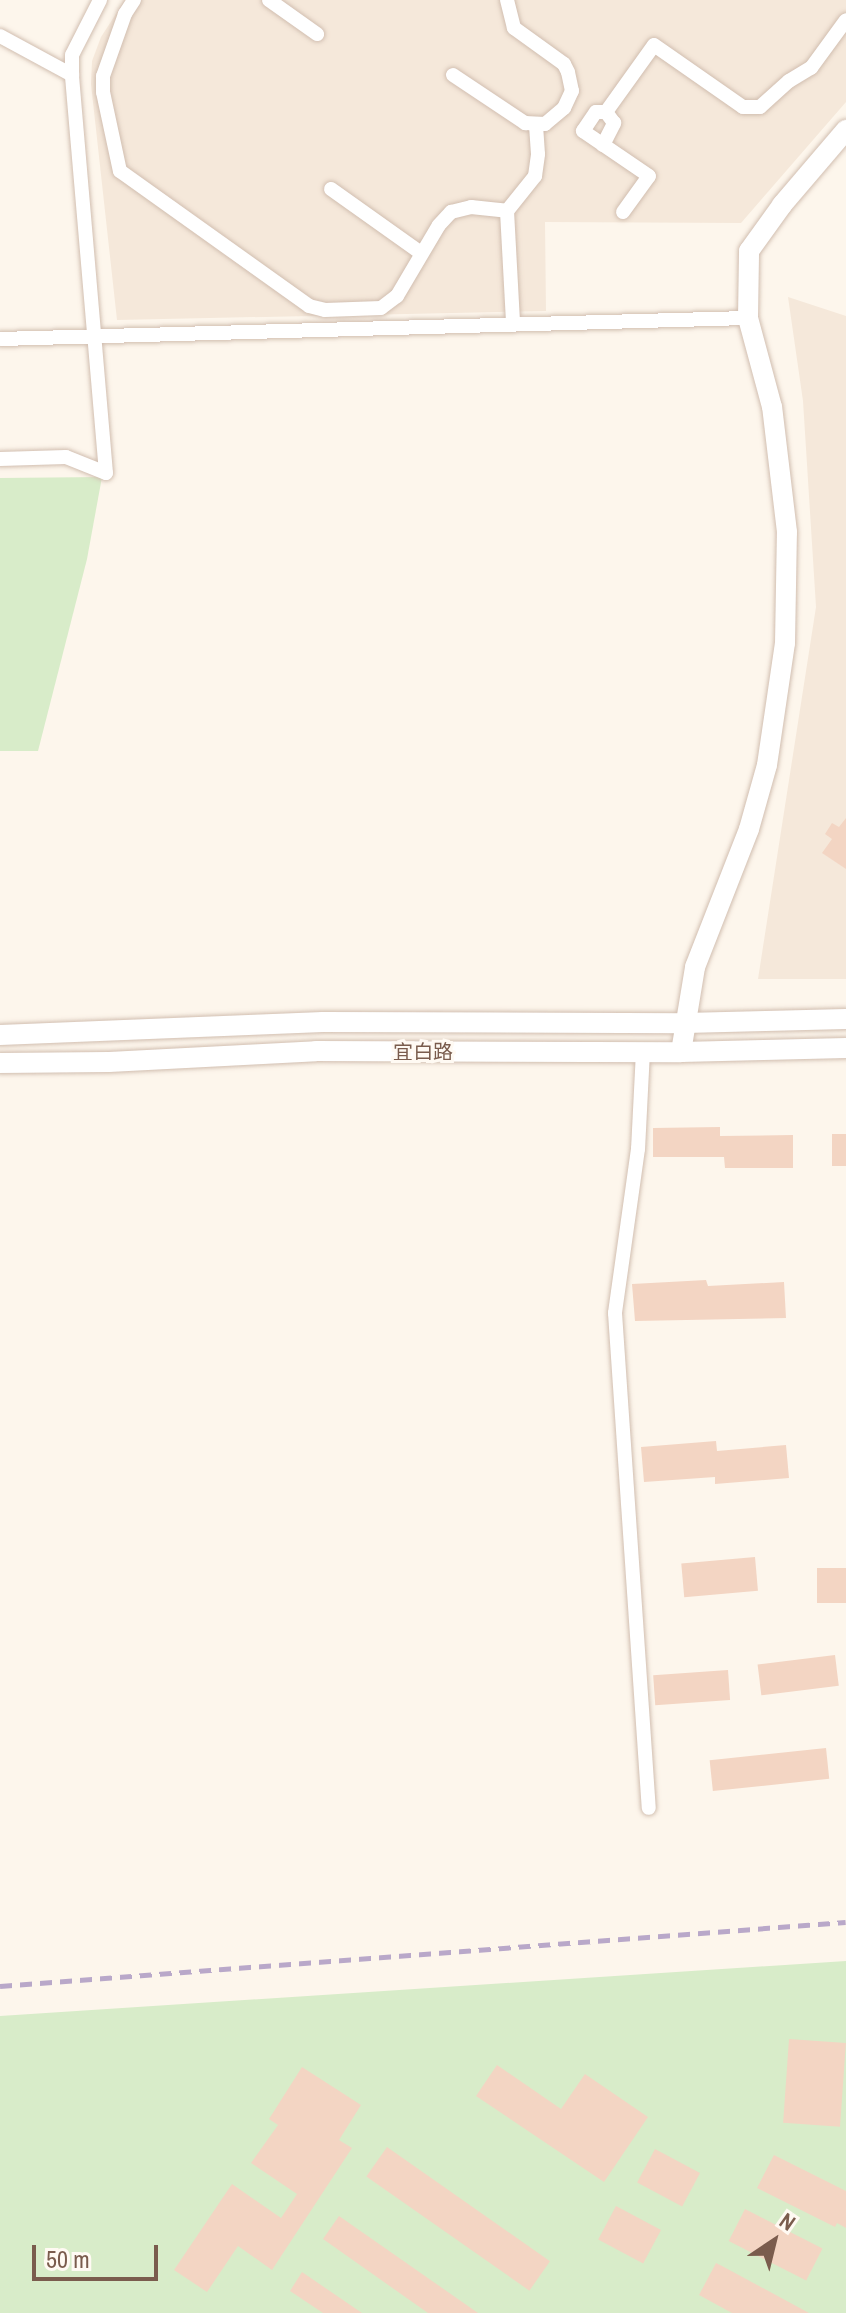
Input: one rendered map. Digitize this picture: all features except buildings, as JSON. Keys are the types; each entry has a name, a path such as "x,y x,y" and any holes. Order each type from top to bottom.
{"street":[{"path":"0,459 66,457 106,473 72,75 76,46 100,0"},
{"path":"134,0 125,14 103,76 105,104 120,171 309,306 325,310 381,308 397,296 421,253 451,212 471,207 507,211"},
{"path":"269,0 317,34"},
{"path":"453,75 525,123 536,125 553,119 564,108 572,91 564,64 514,28 507,0"},
{"path":"606,112 654,45 743,107 760,107 789,81 811,68 846,20"},
{"path":"0,36 72,75"},
{"path":"564,108 588,124"},
{"path":"606,112 596,112 583,131 649,176 623,212"},
{"path":"603,145 614,123 606,112"},
{"path":"513,323 507,211 535,176 538,154 536,125"},
{"path":"681,1052 695,967 749,829 767,765 785,643 788,576 783,501 772,407 748,318 749,251 782,205 846,130"},
{"path":"331,189 421,253"},
{"path":"0,339 748,318"},
{"path":"0,1035 323,1022 685,1023 846,1019"},
{"name":"宜白路","path":"0,1063 109,1062 316,1051 681,1052 846,1048"},
{"path":"643,1051 638,1149 615,1313 649,1808"}],"shaded area":[{"path":"125,0 846,0 846,102 741,223 545,222 546,311 117,320 91,84 92,61 101,37"},
{"path":"788,297 846,316 846,979 758,979 816,607 803,401"}],"green space":[{"path":"102,477 87,559 38,751 0,751 0,478"},
{"path":"846,1961 846,2313 0,2313 0,2016"}],"railway":[{"path":"0,1986 846,1922"}]}
